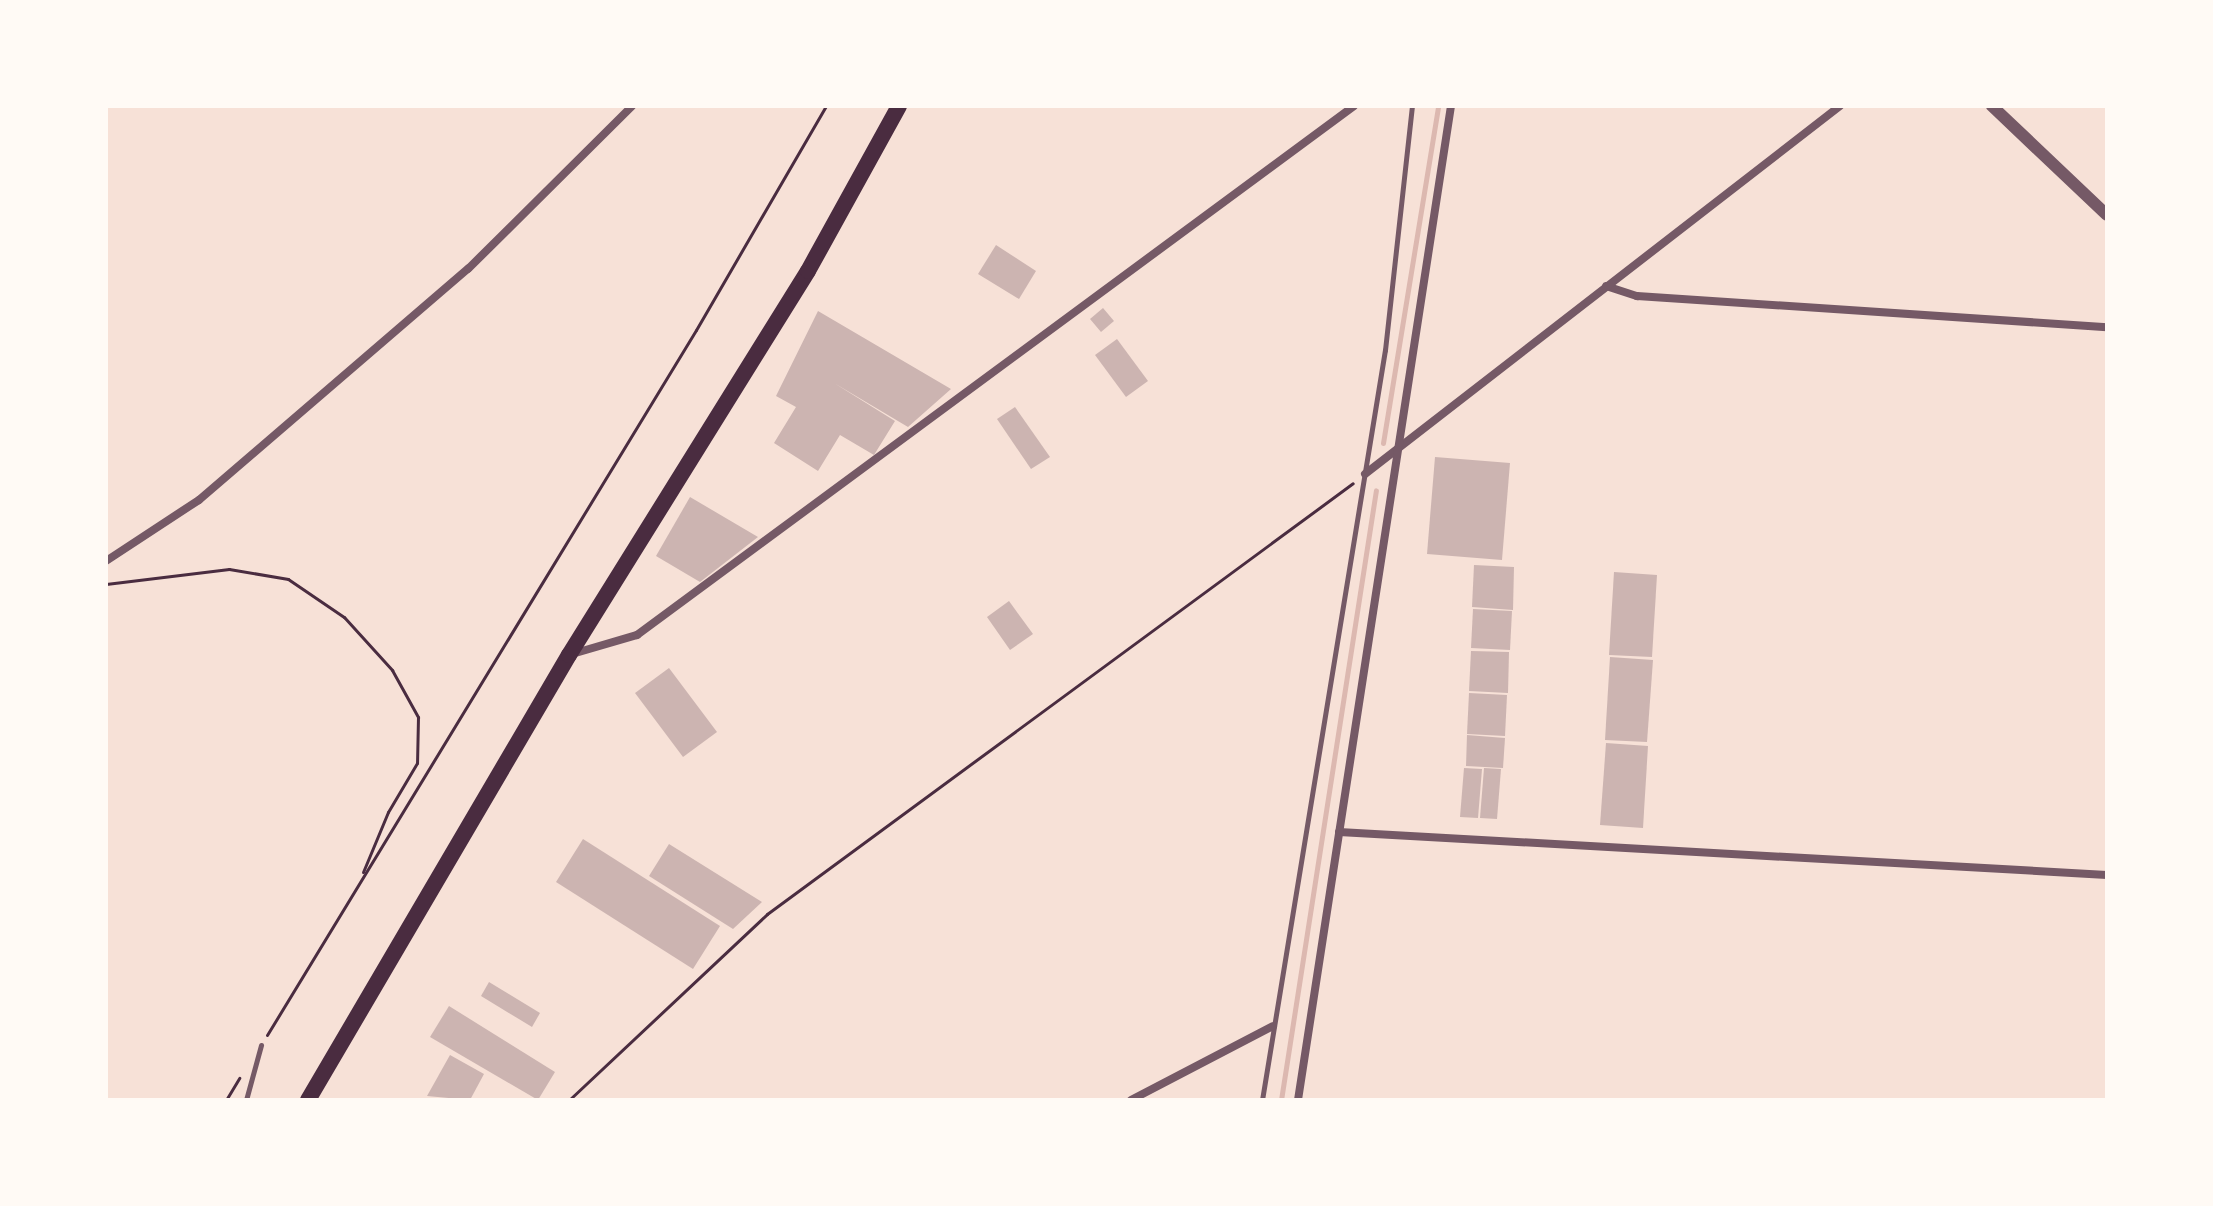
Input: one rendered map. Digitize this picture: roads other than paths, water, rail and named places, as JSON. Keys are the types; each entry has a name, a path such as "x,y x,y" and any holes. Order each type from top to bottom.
{"main road":[{"path":"308,1100 569,655 808,271 899,106"}],"street":[{"path":"106,561 199,500 468,269 632,106"},
{"path":"569,655 637,635 1354,106"},
{"path":"1298,1100 1451,106"},
{"path":"1365,474 1840,106"},
{"path":"1992,106 2107,215"},
{"path":"1606,286 1637,296 2107,327"},
{"path":"1339,832 2107,875"},
{"path":"1131,1100 1273,1026"}],"lane":[{"path":"1262,1100 1365,474 1412,106"},
{"path":"246,1100 261,1045"}],"waterway":[{"path":"1383,443 1438,106"},
{"path":"1281,1100 1376,490"}]}
